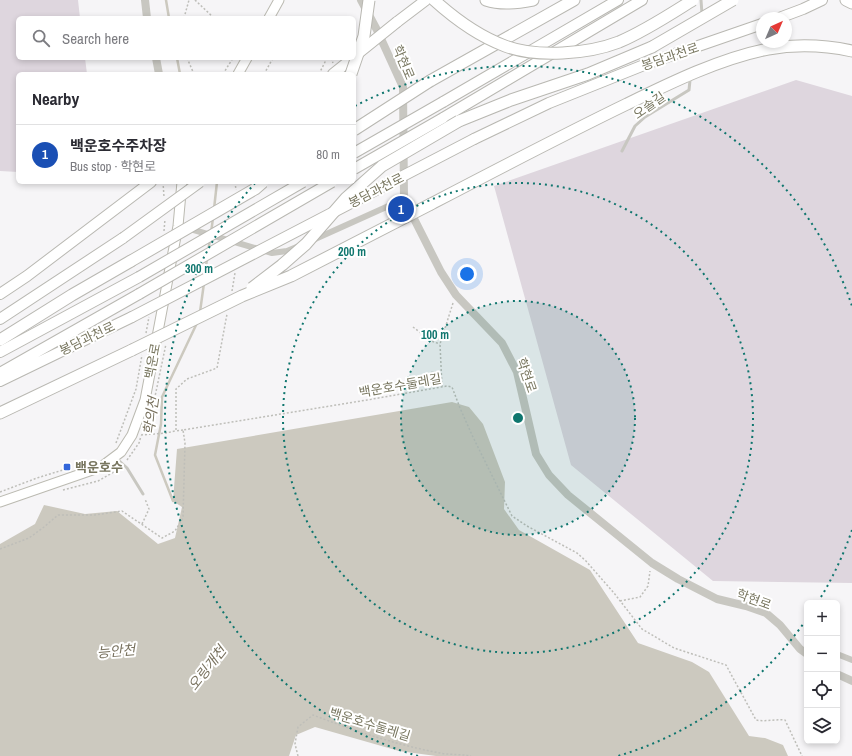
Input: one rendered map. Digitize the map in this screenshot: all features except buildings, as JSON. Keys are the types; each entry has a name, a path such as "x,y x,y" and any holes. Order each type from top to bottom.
{"highway":[{"path":"356,59 364,36 369,0"},
{"path":"356,55 426,0"},
{"path":"434,0 452,17 477,33 506,46 538,53 571,52 596,49 618,42 644,30 693,0"},
{"path":"486,0 494,3 515,4 533,0"},
{"path":"356,129 430,81 574,0"},
{"path":"356,152 618,0"},
{"path":"242,296 306,244 346,198 382,166 459,120 511,100 588,74 652,48 733,0"},
{"path":"792,13 822,0"},
{"path":"846,0 852,3"},
{"path":"356,168 639,2"},
{"name":"봉담과천로","path":"0,381 132,317 474,139 549,103 649,63 756,26"},
{"path":"0,413 242,296 291,276 587,123 670,83 714,65 767,50 789,46 834,47 852,51"},
{"path":"335,72 349,60"},
{"path":"352,72 356,60"},
{"path":"0,294 27,276 148,184"},
{"path":"0,319 124,238 197,184"},
{"path":"0,352 139,277 300,184"},
{"name":"봉담과천로","path":"0,373 329,184"},
{"path":"0,340 72,295 259,186"}],"main road":[{"path":"270,16 279,0"},
{"path":"239,72 246,60"},
{"name":"백운로","path":"0,502 100,467 120,452 132,435 145,400 178,226 182,184"}],"street":[{"path":"144,0 147,16"},
{"name":"학현로","path":"361,0 377,30 402,87 404,199 441,272 456,295 502,343 517,372 536,454 549,475 568,495 652,563 678,579 717,599 746,606 766,614 804,648"},
{"path":"156,60 159,72"},
{"path":"178,226 272,253 286,251 404,199"},
{"path":"840,655 852,660"},
{"path":"840,675 852,681"}],"lane":[{"path":"701,0 702,25"},
{"name":"오솔길","path":"622,151 635,126 645,117 689,90 690,80"},
{"path":"115,457 126,468 143,494"}],"path":[{"path":"185,16 189,0"},
{"path":"195,0 212,16"},
{"path":"188,60 193,72"},
{"path":"224,72 232,60"},
{"path":"265,72 272,60"},
{"path":"320,72 326,60"},
{"path":"442,387 440,344 456,295"},
{"path":"413,327 431,341 440,344"},
{"path":"176,431 176,389 187,379 217,368"},
{"name":"백운호수둘레길","path":"142,435 183,431 448,386 452,387 472,435 512,516 527,526 577,553 590,565 642,629 674,648 726,665 756,720 762,722 775,719 784,720 802,756"},
{"path":"0,549 29,538 58,515 95,515 122,511 162,538 175,531 183,518 185,443 183,431"},
{"path":"0,492 37,478 71,468"},
{"path":"142,524 149,509 143,494"},
{"path":"620,601 640,597 648,586 652,563"},
{"name":"백운호수둘레길","path":"298,756 295,744 298,727 313,715 345,727 408,746 442,754 471,756"}],"shaded area":[{"path":"0,0 78,0 80,16 16,16 16,60 85,60 87,72 16,72 16,172 0,171"},
{"path":"796,80 852,96 852,583 713,581 571,465 494,186"}],"water":[{"name":"백운호수","path":"452,402 469,407 483,424 505,482 504,509 519,530 590,570 638,643 692,662 709,672 749,736 765,738 783,745 788,756 436,756 399,751 315,727 296,735 289,756 0,756 0,544 35,524 44,505 85,514 117,511 158,544 175,538 182,507 173,501 177,449"}],"waterway":[{"name":"학의천","path":"166,0 169,16"},
{"name":"학의천","path":"177,60 180,72"},
{"name":"학의천","path":"214,209 217,184"},
{"name":"학의천","path":"211,233 213,218"},
{"name":"학의천","path":"208,251 210,240"},
{"name":"학의천","path":"205,277 207,258"},
{"name":"학의천","path":"200,312 204,283"},
{"name":"학의천","path":"176,500 173,501 155,455 161,424 162,397 197,323"}],"place":[{"name":"백운호수주차장","path":"401,209"},
{"name":"백운호수","path":"67,467"}],"water label":[{"name":"능안천","path":"116,651"},
{"name":"오링개천","path":"207,668"}]}
